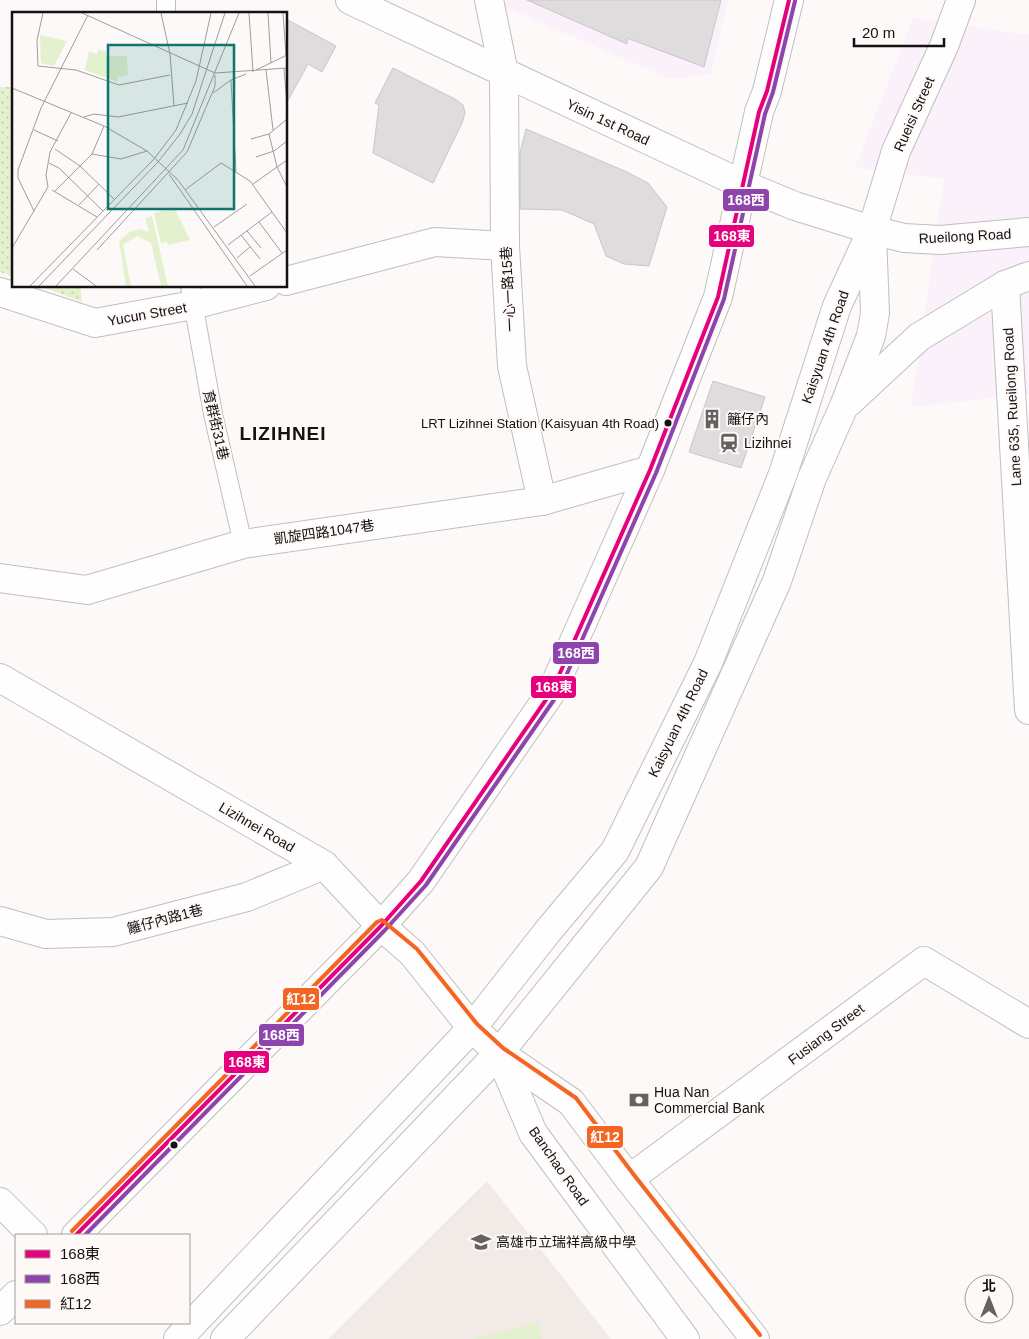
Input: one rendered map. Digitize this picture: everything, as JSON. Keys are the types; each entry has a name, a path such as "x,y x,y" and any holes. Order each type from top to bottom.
{"street":[{"name":"Yisin 1st Road","path":"350,0 744,185 795,206 872,230"},
{"name":"一心一路15巷","path":"489,0 504,73 505,246 512,366 542,501"},
{"path":"77,1234 381,926 421,881 552,691 650,470 718,298 759,112 767,91 790,0"},
{"name":"Rueisi Street","path":"872,230 899,145 944,46 961,0"},
{"path":"225,1339 499,1053 649,867 777,581 812,478 844,406 871,336 875,313 872,230"},
{"name":"Rueilong Road","path":"872,230 914,240 940,240 1029,232"},
{"name":"Kaisyuan 4th Road","path":"178,1339 472,1028 548,931 615,851 708,663 783,474 837,306 872,230"},
{"path":"288,280 435,242 505,246"},
{"path":"844,406 920,337 1017,280"},
{"name":"Lane 635, Rueilong Road","path":"1017,280 1029,710"},
{"name":"Yucun Street","path":"0,292 95,323 191,296 251,288"},
{"name":"凱旋四路1047巷","path":"0,578 87,590 243,544 542,501 650,470"},
{"name":"Lizihnei Road","path":"0,678 324,865 381,926 412,954 472,1028 499,1053"},
{"name":"籬仔內路1巷","path":"0,921 46,934 113,932 247,897 324,865"},
{"name":"Fusiang Street","path":"629,1179 924,961 1029,1024"},
{"path":"499,1053 571,1102 755,1339"},
{"name":"Banchao Road","path":"499,1053 532,1133 685,1339"},
{"path":"0,1202 33,1234"},
{"path":"0,1311 15,1296"}],"lane":[{"name":"育群街31巷","path":"191,296 213,414 243,544"}],"shaded area":[{"path":"489,0 728,0 711,74 670,79"},
{"path":"913,18 1029,35 1029,394 911,407 944,179 855,168"},
{"name":"高雄市立瑞祥高級中學","path":"487,1181 611,1339 328,1339"}],"green space":[{"path":"0,87 12,87 12,276 0,272"},
{"path":"45,288 80,288 82,302"},
{"path":"538,1322 542,1339 473,1339"}],"building":[{"path":"527,0 721,0 704,67 627,38 627,44"},
{"path":"288,20 336,46 322,72 308,64 288,100"},
{"path":"393,68 455,99 463,105 465,113 462,123 433,183 373,153 379,105 375,103"},
{"path":"526,129 627,172 648,183 667,207 649,266 624,264 606,256 594,224 562,210 520,209 520,153"},
{"path":"713,381 765,397 741,468 689,452"}],"transit line":[{"name":"168東","path":"77,1234 381,926 421,881 552,691 650,470 718,297 759,112 767,91 789,0"},
{"name":"168西","path":"86,1234 385,930 426,885 558,694 656,473 724,299 765,114 773,92 795,1"},
{"name":"紅12","path":"72,1231 377,922 382,920 417,949 477,1024 503,1048 576,1098 760,1335"}],"place":[{"name":"籬仔內","path":"712,419"},
{"name":"LRT Lizihnei Station (Kaisyuan 4th Road)","path":"668,423"},
{"name":"Lizihnei","path":"729,443"},
{"name":"Hua Nan Commercial Bank","path":"639,1100"},
{"name":"高雄市立瑞祥高級中學","path":"481,1242"}],"district":[{"name":"LIZIHNEI","path":"283,433"}]}
